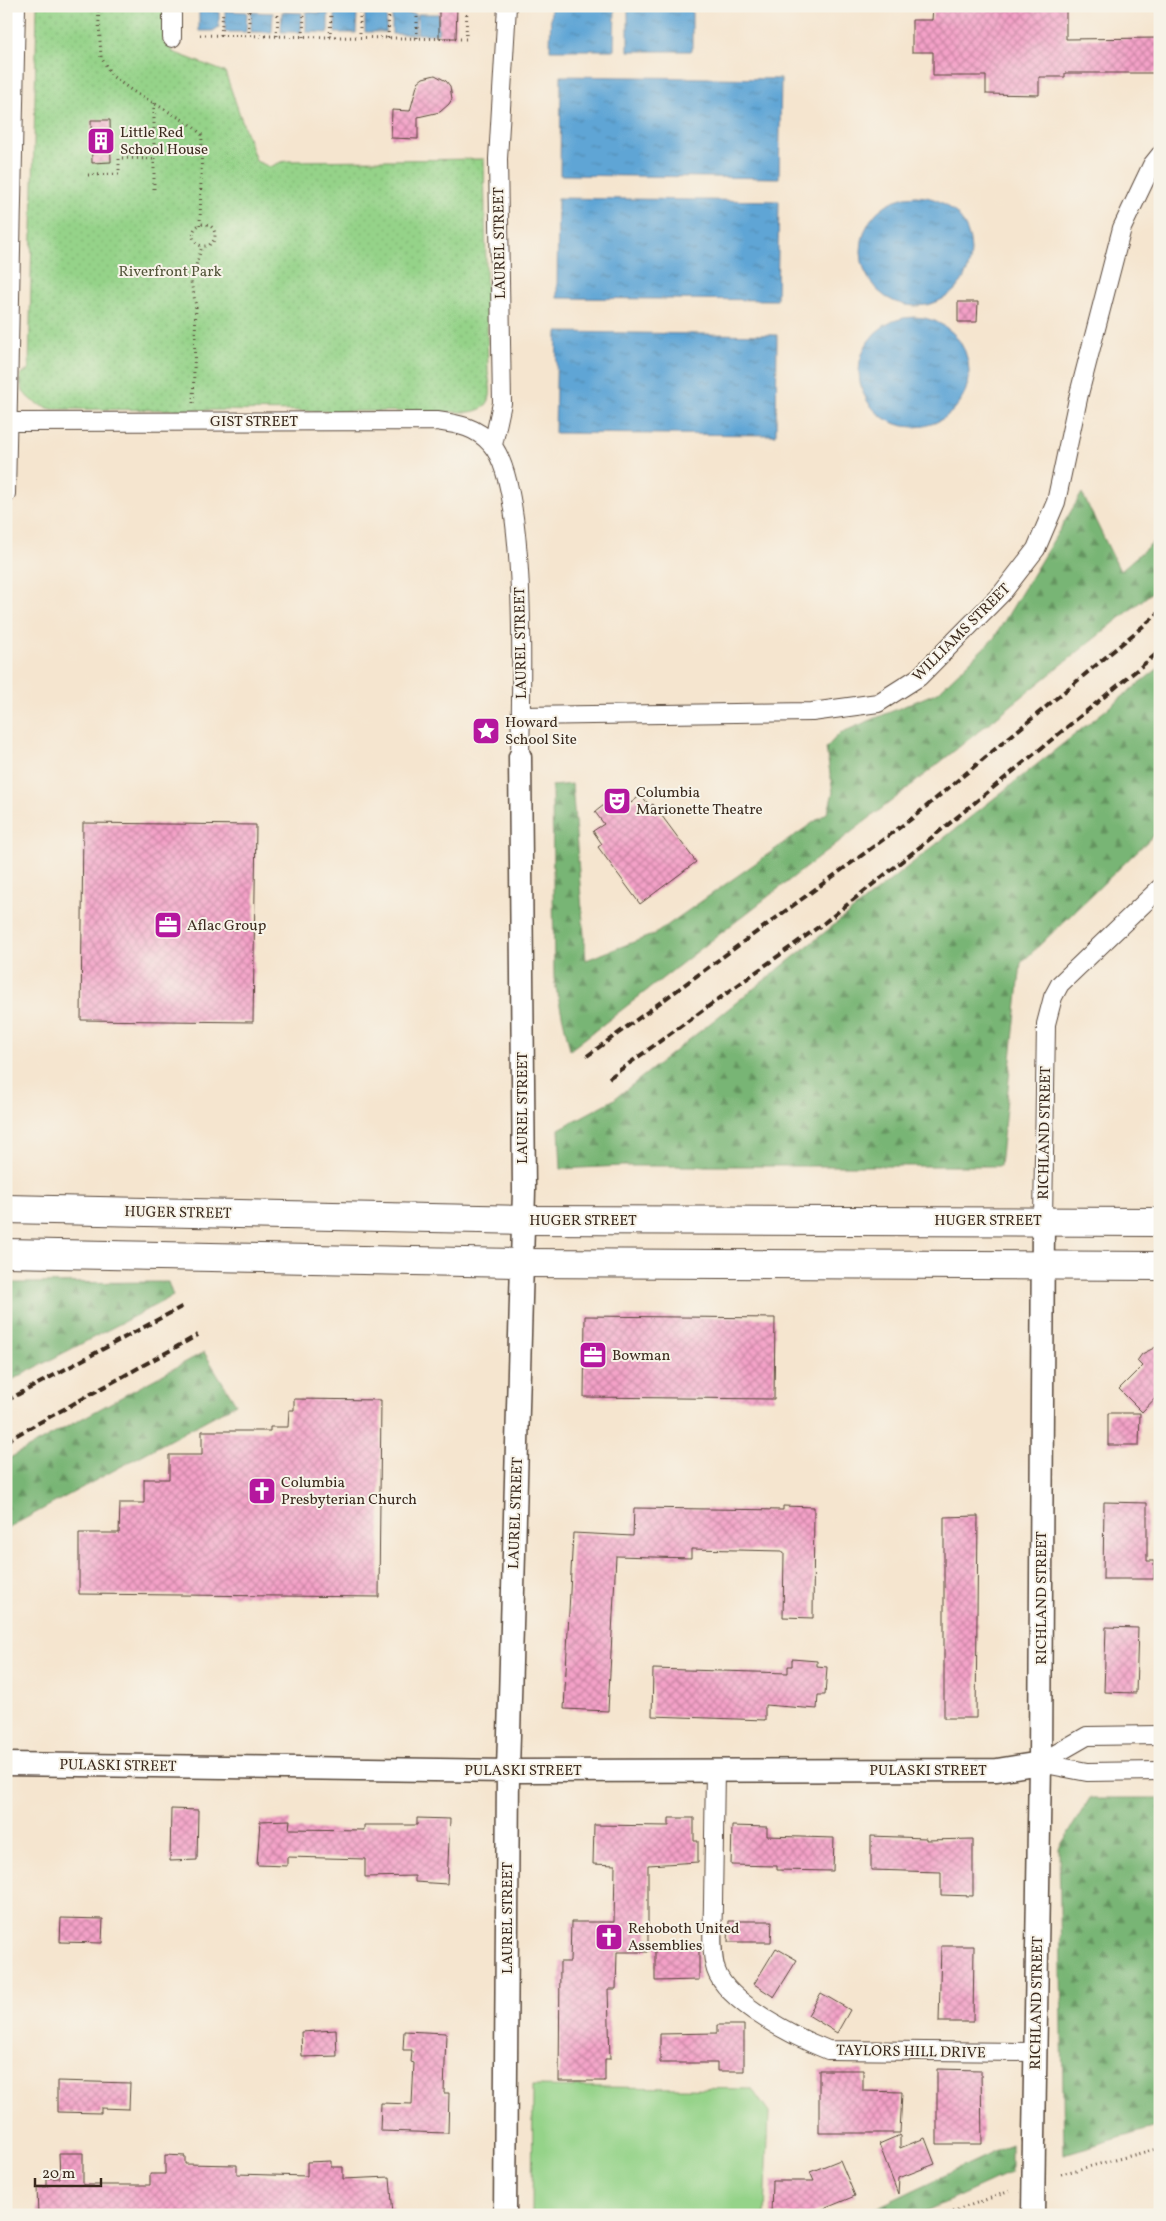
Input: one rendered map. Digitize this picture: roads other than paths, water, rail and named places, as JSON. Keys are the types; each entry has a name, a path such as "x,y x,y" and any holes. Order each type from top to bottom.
{"highway":[{"name":"HUGER STREET","path":"6,1209 523,1220 1043,1220 1160,1222"},
{"path":"6,1253 522,1263 1160,1266"}],"street":[{"path":"6,494 16,6"},
{"path":"172,6 172,38"},
{"name":"LAUREL STREET","path":"505,2215 508,1771 523,1220 520,600 514,510 508,479 492,445 502,402 498,159 507,6"},
{"name":"WILLIAMS STREET","path":"521,716 812,712 878,703 919,677 1002,593 1036,549 1056,502 1079,394 1122,228 1152,165 1160,155"},
{"name":"GIST STREET","path":"7,422 437,421 475,429 492,445"},
{"name":"RICHLAND STREET","path":"1033,2215 1040,1763 1046,1024 1049,1010 1060,984 1160,888"},
{"name":"PULASKI STREET","path":"1040,1763 1087,1736 1160,1735"},
{"name":"PULASKI STREET","path":"6,1764 508,1771 997,1770 1040,1763 1087,1772 1160,1771"},
{"name":"TAYLORS HILL DRIVE","path":"715,1770 712,1937 716,1970 726,1986 737,1998 803,2040 828,2050 1035,2052"}],"water":[{"path":"551,6 615,6 614,50 550,50"},
{"path":"628,6 692,6 692,51 628,51"},
{"path":"199,11 219,11 219,27 213,31 199,31"},
{"path":"225,11 247,12 246,32 225,32"},
{"path":"251,12 273,13 272,32 251,32"},
{"path":"282,12 302,13 301,32 281,32"},
{"path":"306,12 328,13 328,33 306,32"},
{"path":"365,12 387,13 386,32 365,32"},
{"path":"392,12 416,14 415,34 392,34"},
{"path":"335,13 357,13 356,33 335,33"},
{"path":"418,14 439,14 438,34 417,34"},
{"path":"561,76 781,79 779,178 560,175"},
{"path":"916,196 937,200 955,212 967,230 971,251 967,272 955,290 937,302 916,306 895,302 877,290 865,272 861,251 865,230 877,212 895,200"},
{"path":"558,198 779,201 777,300 557,298"},
{"path":"914,317 935,321 953,333 965,351 969,372 965,393 953,411 935,423 914,427 893,423 875,411 863,393 859,372 863,351 875,333 893,321"},
{"path":"557,332 777,335 776,435 555,433"}],"railway":[{"path":"587,1056 910,820 1160,612"},
{"path":"609,1078 824,923 945,827 1160,651"},
{"path":"6,1401 185,1305"},
{"path":"6,1441 198,1335"}],"place":[{"name":"Little Red School House","path":"101,141"},
{"name":"Howard School Site","path":"486,731"},
{"name":"Columbia Marionette Theatre","path":"617,801"},
{"name":"Aflac Group","path":"168,925"},
{"name":"Bowman","path":"593,1355"},
{"name":"Columbia Presbyterian Church","path":"262,1491"},
{"name":"Rehoboth United Assemblies","path":"609,1937"}],"park label":[{"name":"Riverfront Park","path":"170,271"}]}
